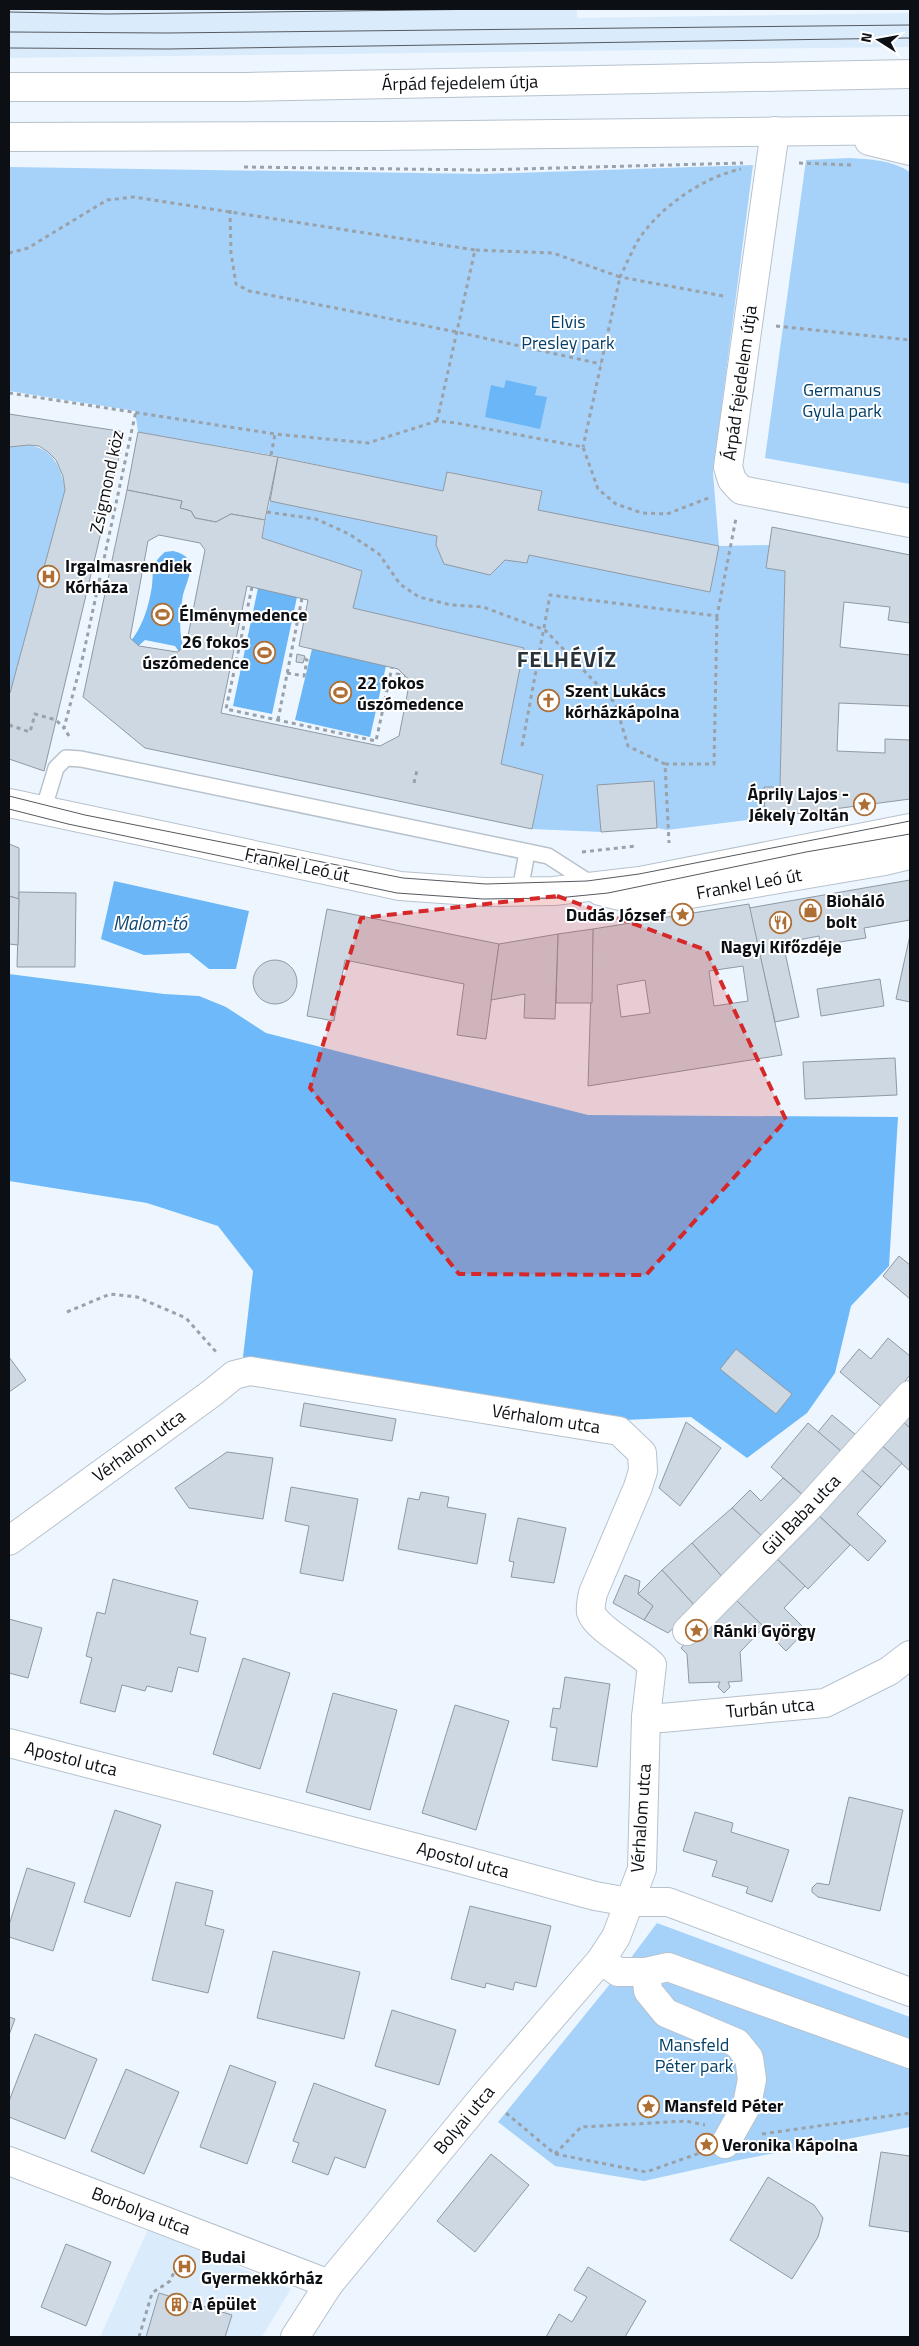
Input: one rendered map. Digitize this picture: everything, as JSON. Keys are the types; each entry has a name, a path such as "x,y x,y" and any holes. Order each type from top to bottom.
{"street":[{"name":"Árpád fejedelem útja","path":"9,87 264,86 910,74"},
{"path":"9,137 380,136 910,130"},
{"name":"Árpád fejedelem útja","path":"742,490 732,480 728,467 775,131"},
{"path":"816,131 884,143 910,151"},
{"path":"742,490 910,523"},
{"name":"Frankel Leó út","path":"9,803 400,886 484,892 589,888 677,874 897,830"},
{"name":"Frankel Leó út","path":"589,888 643,902 885,861 910,855"},
{"name":"Vérhalom utca","path":"9,1541 234,1375 250,1371 619,1431 642,1453 643,1471 593,1593 591,1611 599,1626 640,1653 652,1665 646,1717 642,1869 629,1902"},
{"name":"Gül Baba utca","path":"687,1630 809,1507 910,1394"},
{"name":"Turbán utca","path":"646,1717 662,1718 825,1703 889,1671 910,1655"},
{"name":"Apostol utca","path":"9,1743 452,1857 595,1896 629,1902 668,1902 910,1992"},
{"name":"Bolyai utca","path":"296,2337 329,2284 484,2096 601,1960 616,1937 629,1902"},
{"path":"601,1960 618,1972 646,1972 668,1967 910,2054"},
{"path":"646,1972 648,1991 666,2013 737,2043 749,2058 752,2079 747,2105 729,2137"},
{"name":"Borbolya utca","path":"9,2161 329,2284"}],"lane":[{"path":"43,811 56,768 66,758 81,759 548,856 587,881 589,888"},
{"path":"897,830 910,848"},
{"path":"520,891 527,852"}],"path":[{"path":"235,166 481,170 771,162 859,165"},
{"path":"267,512 316,519 348,534 379,554 400,584 419,597 452,605 483,607 545,630 615,703 628,746 665,764 714,764 716,616 742,490 713,497 667,514 642,513 616,504 598,490 583,447 620,276 638,241 666,208 722,173 771,162"},
{"path":"9,253 28,248 107,200 134,196 474,250 553,253 620,276 750,312 910,340"},
{"path":"230,210 231,253 236,284 249,292 457,332 602,364"},
{"path":"437,421 474,250"},
{"path":"9,393 136,411 275,434 368,443 437,421 583,447"},
{"name":"Zsigmond köz","path":"64,728 83,656 136,411"},
{"path":"272,455 275,434"},
{"path":"252,587 226,709 376,741 392,667"},
{"path":"522,746 550,595 716,616"},
{"path":"278,720 302,598"},
{"path":"287,673 304,676 307,660 304,659"},
{"path":"388,685 401,688 402,683 396,682 397,674 405,676"},
{"path":"9,725 30,732 35,714 56,720 64,728 81,759"},
{"path":"665,764 669,843"},
{"path":"414,783 417,770"},
{"path":"548,856 636,846"},
{"path":"67,1312 110,1294 137,1297 186,1318 202,1334 234,1375"},
{"path":"484,2096 555,2154 646,2172 729,2137 748,2136 910,2113"},
{"path":"555,2154 581,2127 686,2122"},
{"path":"139,2337 152,2293 170,2281 182,2254"}],"highlighted area":[{"path":"557,896 706,950 786,1120 646,1275 459,1274 310,1088 361,918"}],"shaded area":[{"path":"9,9 577,9 577,18 910,13 910,47 9,58"},
{"path":"9,974 164,994 199,996 226,1007 266,1033 588,1115 898,1117 889,1266 851,1306 835,1373 807,1413 747,1458 691,1417 624,1420 243,1357 253,1271 218,1226 147,1203 9,1181"},
{"name":"Budai Gyermekkórház","path":"148,2229 291,2289 262,2337 100,2337"}],"green space":[{"name":"Germanus Gyula park","path":"849,158 888,163 910,172 910,484 765,458 806,160"},
{"name":"Elvis Presley park","path":"753,165 713,473 719,546 538,510 542,491 448,472 443,491 271,455 138,432 135,411 9,391 10,167 483,174"},
{"path":"29,445 44,450 54,460 61,474 65,490 10,693 9,447"},
{"path":"270,501 437,536 436,545 444,564 505,560 529,555 710,592 719,546 770,545 766,568 785,571 780,787 764,787 765,818 667,830 657,828 597,785 601,832 532,829 543,775 501,764 524,648 353,608 362,571 262,538"},
{"name":"Mansfeld Péter park","path":"657,1923 910,2017 910,2127 734,2161 644,2181 555,2166 498,2122 627,1963"}],"water":[{"path":"506,380 537,387 535,395 547,397 540,429 485,417 491,385 504,388"},
{"name":"Élménymedence","path":"173,551 182,554 190,563 180,616 181,638 185,650 180,653 175,646 145,640 135,649 129,643 138,631 147,609 155,564 165,552"},
{"name":"26 fokos úszómedence","path":"258,588 297,597 272,714 233,706"},
{"name":"22 fokos úszómedence","path":"312,649 386,666 370,737 295,720"},
{"name":"Malom-tó","path":"114,881 249,911 236,969 209,969 189,953 144,955 101,939"}],"building":[{"name":"Irgalmasrendiek Kórháza","path":"9,414 125,432 44,771 9,759 9,693 65,490 63,476 56,460 48,452 39,446 9,447"},
{"path":"138,432 278,457 265,520 231,514 216,522 195,518 191,511 180,508 182,501 127,490"},
{"path":"278,457 443,491 447,472 542,491 538,510 719,546 710,592 529,555 527,563 505,560 490,575 444,564 436,545 437,536 270,501"},
{"path":"127,490 182,501 180,508 191,511 195,518 216,522 231,514 265,520 262,538 362,571 353,608 524,648 501,764 543,775 532,829 145,748 83,697","holes":["159,535 200,543 205,550 186,646 177,652 139,646 130,638 148,541","247,586 308,600 299,646 398,669 410,680 399,736 380,746 221,713"]},
{"path":"772,527 910,555 910,623 888,620 890,607 844,602 840,647 910,655 910,706 839,703 837,751 885,753 885,739 910,740 910,799 765,818 764,787 780,787 785,571 766,568"},
{"path":"297,654 305,656 303,663 296,662"},
{"path":"654,781 657,828 601,832 597,785"},
{"path":"9,844 19,848 19,899 9,896"},
{"path":"910,880 910,920 864,928 866,938 820,945 819,936 783,943 799,1017 775,1022 749,908"},
{"path":"19,892 76,893 75,967 17,967"},
{"path":"9,896 19,899 18,945 9,944"},
{"path":"749,904 782,1055 588,1086 593,929","holes":["743,966 748,1001 714,1006 709,971","645,980 650,1013 621,1017 617,985"]},
{"path":"327,909 499,944 486,1039 457,1035 464,984 345,960 334,1021 307,1016"},
{"path":"593,929 592,1003 556,1003 558,934"},
{"path":"558,934 555,1019 524,1018 525,994 491,1000 499,944"},
{"path":"910,935 910,1002 896,999"},
{"path":"279,960 291,966 296,973 296,991 291,998 284,1003 271,1004 259,998 254,991 253,978 259,966 266,961"},
{"path":"880,979 884,1006 821,1016 817,989"},
{"path":"895,1058 897,1095 805,1099 803,1062"},
{"path":"899,1256 910,1265 910,1299 883,1276"},
{"path":"888,1338 910,1356 910,1375 883,1408 840,1372 859,1349 871,1359"},
{"path":"736,1349 792,1394 776,1414 720,1369"},
{"path":"9,1357 26,1380 9,1392"},
{"path":"304,1403 396,1419 392,1441 300,1426"},
{"path":"910,1408 910,1428 900,1419"},
{"path":"832,1415 856,1435 842,1452 818,1432"},
{"path":"900,1419 910,1428 910,1471 880,1444"},
{"path":"686,1422 721,1448 680,1506 659,1488"},
{"path":"808,1423 842,1452 804,1496 771,1467"},
{"path":"880,1444 902,1463 881,1487 859,1468"},
{"path":"227,1452 273,1458 263,1519 189,1508 175,1488"},
{"path":"859,1468 881,1487 857,1514 886,1541 868,1561 817,1514"},
{"path":"783,1478 804,1496 765,1539 732,1508 750,1490 761,1501"},
{"path":"291,1487 358,1499 343,1581 300,1573 309,1526 285,1521"},
{"path":"421,1492 449,1497 447,1507 486,1514 477,1564 398,1549 408,1498 419,1500"},
{"path":"732,1508 765,1539 725,1580 692,1543"},
{"path":"817,1514 850,1545 808,1589 774,1556"},
{"path":"518,1518 566,1528 554,1583 511,1577 514,1562 509,1561"},
{"path":"692,1543 725,1580 696,1607 662,1570"},
{"path":"774,1556 805,1586 784,1608 806,1630 786,1651 732,1596"},
{"path":"662,1570 696,1607 668,1633 644,1620 653,1606 638,1594"},
{"path":"625,1575 640,1581 638,1594 653,1606 644,1620 613,1603"},
{"path":"113,1579 198,1601 190,1634 206,1638 198,1672 178,1667 172,1692 147,1686 145,1691 122,1685 115,1712 80,1703 92,1658 86,1656 97,1612 105,1614"},
{"path":"732,1596 764,1627 740,1652 742,1681 728,1682 730,1687 724,1693 718,1687 720,1682 689,1683 687,1654 681,1648"},
{"path":"9,1619 42,1628 28,1678 9,1673"},
{"path":"243,1658 290,1673 260,1769 213,1754"},
{"path":"565,1677 610,1684 597,1767 552,1760 557,1728 550,1727 553,1708 560,1709"},
{"path":"333,1693 397,1710 370,1810 306,1792"},
{"path":"455,1705 509,1721 476,1830 422,1813"},
{"path":"849,1797 903,1810 880,1911 818,1897 812,1892 812,1888 817,1883 829,1885"},
{"path":"115,1810 161,1825 130,1917 84,1902"},
{"path":"695,1812 733,1823 731,1832 789,1850 772,1902 746,1893 748,1887 712,1876 717,1861 683,1851"},
{"path":"27,1868 75,1883 53,1951 9,1937 9,1925"},
{"path":"176,1882 213,1891 205,1925 224,1930 208,1993 152,1980"},
{"path":"470,1906 551,1926 536,1987 515,1982 513,1990 486,1983 485,1988 451,1979"},
{"path":"273,1951 360,1972 344,2039 257,2018"},
{"path":"392,2010 456,2030 439,2085 375,2066"},
{"path":"9,2017 15,2019 9,2035"},
{"path":"35,2034 97,2059 65,2139 9,2117 9,2101"},
{"path":"230,2065 276,2082 247,2164 200,2147"},
{"path":"126,2069 179,2092 144,2174 91,2151"},
{"path":"314,2083 386,2110 365,2168 335,2157 328,2175 292,2162 299,2143 293,2141"},
{"path":"881,2152 910,2156 910,2232 869,2226"},
{"path":"491,2154 529,2185 475,2252 437,2221"},
{"path":"768,2177 814,2205 823,2218 818,2237 792,2279 730,2240"},
{"path":"66,2244 111,2262 86,2326 41,2307"},
{"path":"588,2267 646,2301 625,2337 546,2337 559,2314 572,2322 587,2297 574,2290"},
{"name":"A épület","path":"159,2293 232,2315 225,2337 146,2337"}],"tram line":[{"path":"9,12 107,14 498,9"},
{"path":"9,32 166,33 910,25"},
{"path":"9,48 167,49 910,38"},
{"path":"9,796 85,815 403,878 486,884 587,881 639,874 910,821"},
{"path":"9,809 68,824 397,893 483,899 557,898 608,893 806,852 910,834"}],"place":[{"name":"Irgalmasrendiek Kórháza","path":"49,576"},
{"name":"Élménymedence","path":"163,615"},
{"name":"26 fokos úszómedence","path":"265,652"},
{"name":"22 fokos úszómedence","path":"341,693"},
{"name":"Szent Lukács kórházkápolna","path":"549,701"},
{"name":"Áprily Lajos - Jékely Zoltán","path":"865,804"},
{"name":"Bioháló bolt","path":"810,911"},
{"name":"Dudás József","path":"682,915"},
{"name":"Nagyi Kifőzdéje","path":"781,922"},
{"name":"Ránki György","path":"697,1631"},
{"name":"Mansfeld Péter","path":"648,2106"},
{"name":"Veronika Kápolna","path":"706,2145"},
{"name":"Budai Gyermekkórház","path":"185,2267"},
{"name":"A épület","path":"176,2304"}],"district":[{"name":"FELHÉVÍZ","path":"567,659"}]}
